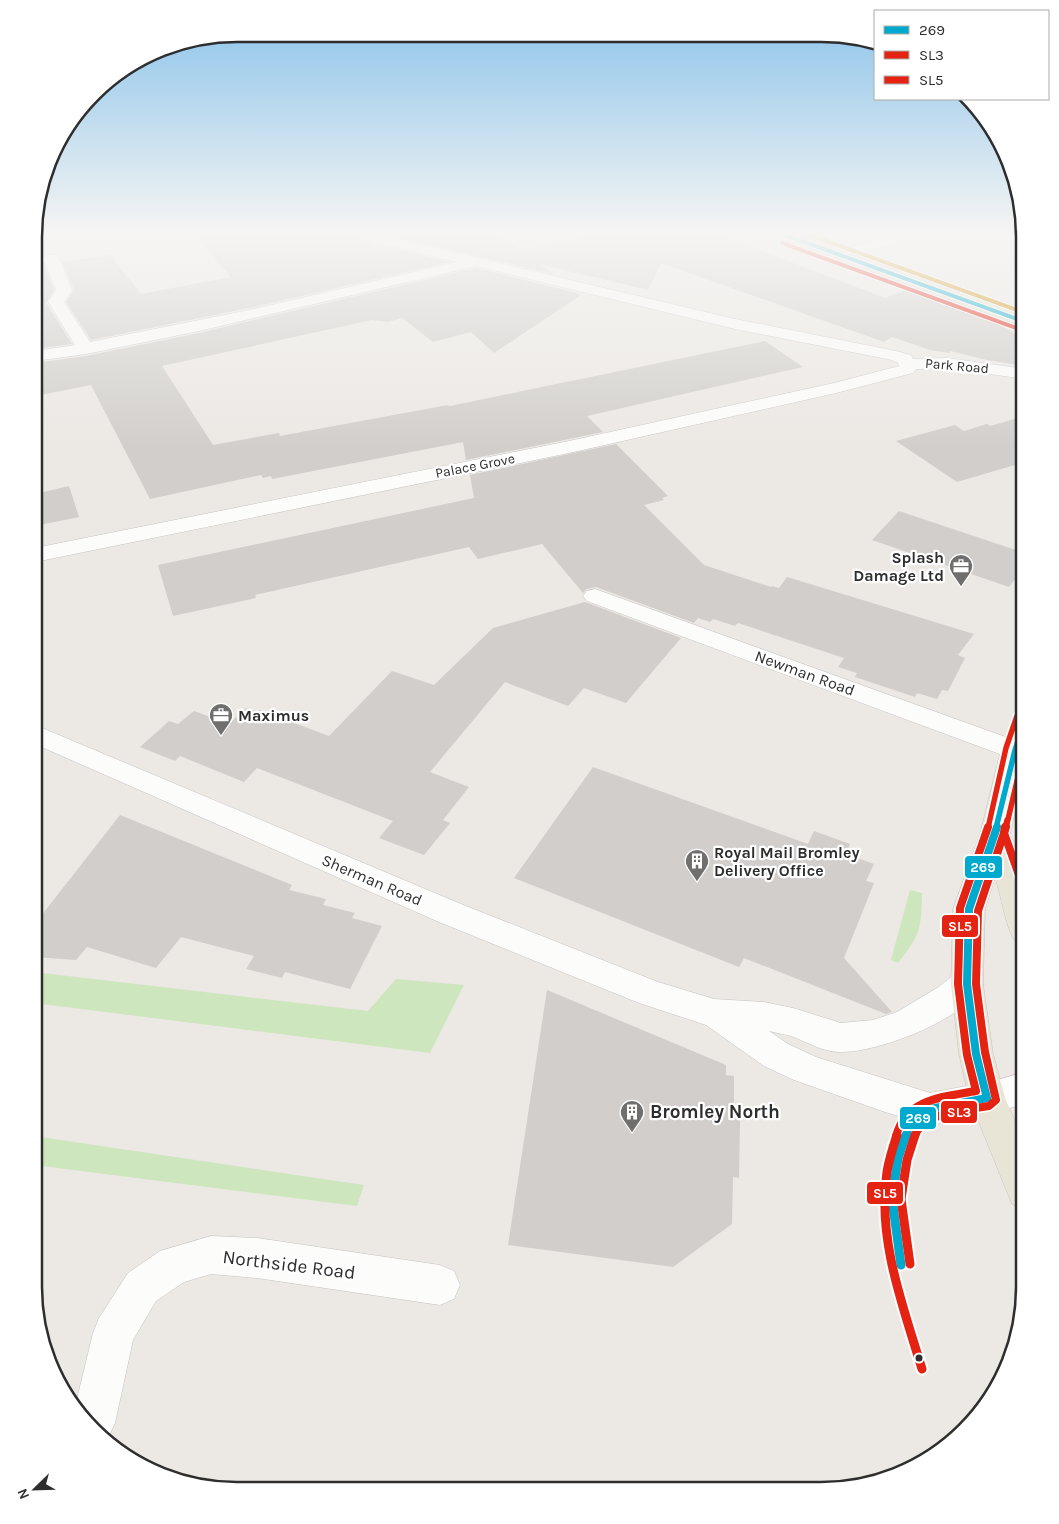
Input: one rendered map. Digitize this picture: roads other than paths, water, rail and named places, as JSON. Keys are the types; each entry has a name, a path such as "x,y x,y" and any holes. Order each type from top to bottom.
{"main road":[{"path":"981,306 1016,319"},
{"path":"1016,747 994,834 969,909 967,984 976,1054 987,1098 1016,1169"},
{"path":"994,834 1016,894"}],"street":[{"path":"59,306 86,349"},
{"path":"42,355 86,349 286,306"},
{"name":"Park Road","path":"661,306 735,324 896,356 905,359 908,364 947,363 1016,373"},
{"name":"Palace Grove","path":"42,554 588,442 836,388 907,369 908,364"},
{"name":"Newman Road","path":"595,596 1015,750"},
{"name":"Sherman Road","path":"42,737 170,794 450,913 650,993 714,1012 764,1016 792,1022 841,1038 873,1034 908,1022 967,984"},
{"name":"Sherman Road","path":"714,1012 776,1055 806,1069 930,1109 1016,1090"},
{"name":"Northside Road","path":"93,1417 114,1333 142,1287 174,1264 211,1256 257,1258 440,1285"}],"place":[{"name":"Splash Damage Ltd","path":"961,587"},
{"name":"Maximus","path":"221,736"},
{"name":"Royal Mail Bromley Delivery Office","path":"697,882"},
{"name":"Bromley North","path":"632,1133"}]}
